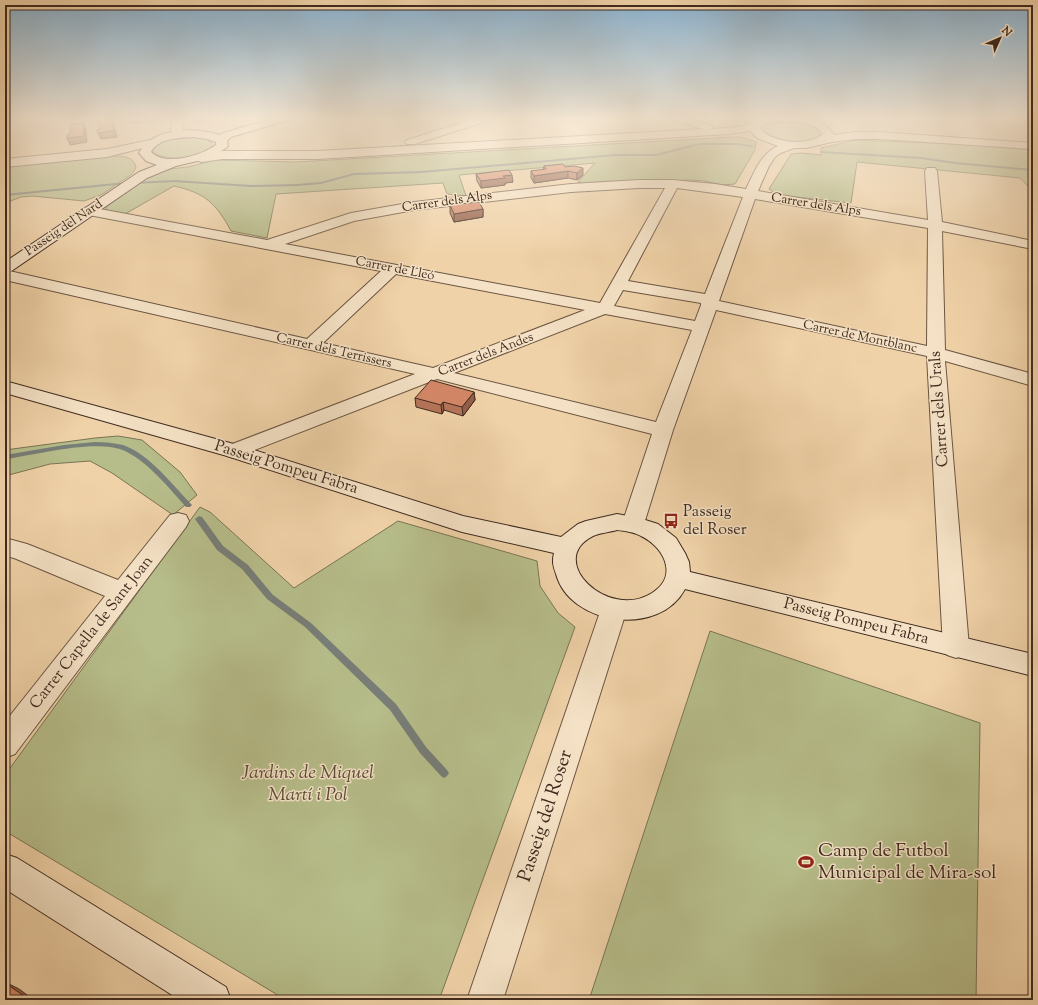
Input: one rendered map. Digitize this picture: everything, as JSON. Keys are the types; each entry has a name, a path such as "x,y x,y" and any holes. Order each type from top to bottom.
{"street":[{"name":"Passeig del Nard","path":"143,175 152,164"},
{"name":"Passeig del Nard","path":"5,268 143,175 169,164"},
{"path":"633,524 663,430 750,194 764,164"},
{"name":"Carrer dels Urals","path":"931,171 934,224 936,353 956,647"},
{"name":"Carrer dels Alps","path":"268,245 351,217 414,206 571,188 639,184 683,184 934,224 1033,245"},
{"path":"605,308 673,184"},
{"name":"Carrer de Lleó","path":"89,211 701,327"},
{"path":"311,345 393,268"},
{"name":"Carrer dels Terrissers","path":"5,275 437,374 663,430"},
{"name":"Carrer de Montblanc","path":"618,284 710,302 936,353 1033,380"},
{"name":"Carrer dels Andes","path":"234,452 605,308"},
{"name":"Passeig Pompeu Fabra","path":"5,387 234,452 462,524 567,547"},
{"name":"Carrer Capella de Sant Joan","path":"5,744 178,521"},
{"path":"617,522 633,524 647,528 659,536 669,545 676,555 679,567 678,578 673,590 663,600 655,604 632,610 614,609 597,604 582,595 571,584 565,572 564,559 567,547 575,536 587,528 601,523 617,522"},
{"path":"5,547 19,550 123,593"},
{"name":"Passeig Pompeu Fabra","path":"678,578 1033,665"},
{"name":"Passeig del Roser","path":"485,1000 614,609"},
{"path":"5,870 213,1000"}],"green space":[{"path":"34,164 135,164 136,168 132,174 101,195 84,201 32,196 21,197 5,203 5,167"},
{"path":"200,164 585,164 459,175 466,196 447,194 443,183 276,194 267,238 231,231 215,206 194,192 174,186 125,214 106,209 106,207 122,194 152,174 169,169"},
{"path":"594,164 747,164 735,184 722,185 705,181 691,180 583,184 578,182"},
{"path":"785,164 857,164 851,203 778,195 769,189"},
{"path":"876,164 1033,164 1033,187 1028,186 1020,178"},
{"path":"118,436 142,440 180,472 197,495 173,515 112,473 90,461 50,464 5,476 5,450"},
{"name":"Jardins de Miquel Martí i Pol","path":"200,507 210,512 294,588 398,521 537,561 540,586 558,613 575,627 439,1000 286,1000 5,831 5,775"},
{"name":"Camp de Futbol Municipal de Mira-sol","path":"710,631 980,723 976,1000 589,1000"}],"building":[{"path":"563,164 565,167 574,166 583,168 577,173 568,171 534,176 531,171 546,169 544,166"},
{"path":"509,170 512,175 503,176 505,178 481,181 476,174"},
{"path":"479,202 483,209 454,214 450,205"},
{"path":"431,380 474,392 462,407 443,402 441,405 415,398"},
{"path":"5,983 30,1000 5,1000"}],"waterway":[{"path":"5,195 116,184 174,181 251,186 297,185 321,183 354,174 421,172 513,164"},
{"path":"965,164 1033,170"},
{"path":"5,457 80,445 95,444 121,447 138,456 166,481 188,505"},
{"path":"199,519 220,548 245,567 270,597 308,625 393,707 423,750 444,773"}],"place":[{"name":"Passeig del Roser","path":"671,521"},
{"name":"Camp de Futbol Municipal de Mira-sol","path":"806,862"}]}
